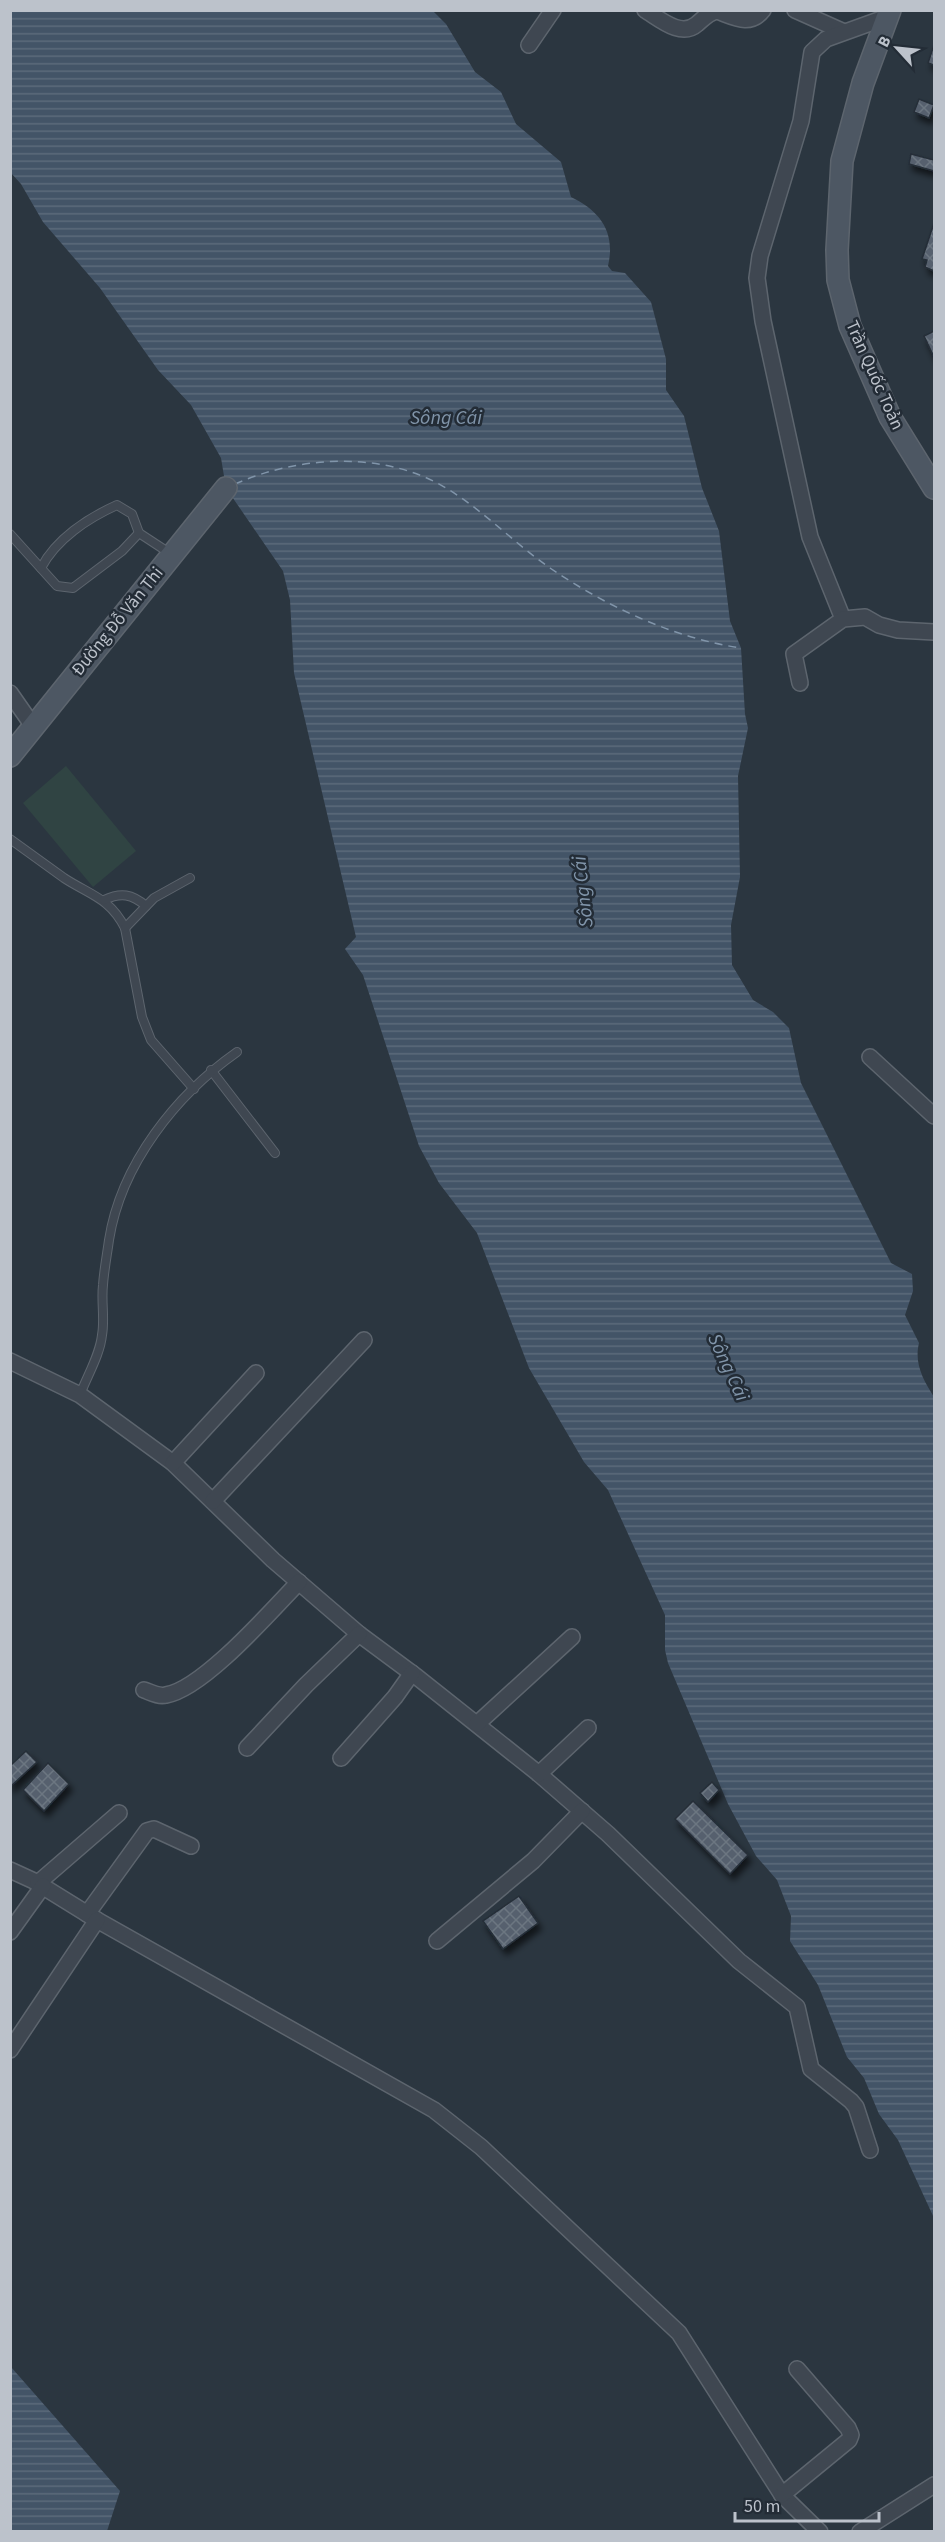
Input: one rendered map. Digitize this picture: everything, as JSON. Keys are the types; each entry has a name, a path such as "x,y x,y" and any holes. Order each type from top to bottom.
{"main road":[{"name":"Trần Quốc Toản","path":"888,14 863,83 842,161 837,250 838,280 850,326 890,417 934,488"},
{"name":"Đường Đỗ Văn Thi","path":"10,756 226,488"}],"street":[{"path":"529,45 553,10"},
{"path":"645,10 685,30 693,28 712,12 717,11 749,21 758,18 764,10"},
{"path":"795,10 843,31"},
{"path":"843,619 810,537 763,321 757,278 760,256 801,122 812,52 826,39 888,14"},
{"path":"800,682 794,654 843,619 865,617 879,625 898,630 934,632"},
{"path":"10,693 33,726"},
{"path":"870,1057 934,1116"},
{"path":"213,1501 364,1340"},
{"path":"10,1361 80,1395 173,1463 299,1582 359,1634 539,1774 646,1869 739,1961 797,2007 811,2069 856,2107 870,2150"},
{"path":"173,1463 256,1373"},
{"path":"144,1690 162,1696 170,1695 208,1673 299,1582"},
{"path":"247,1748 359,1634"},
{"path":"477,1724 572,1637"},
{"path":"341,1758 395,1697 412,1673"},
{"path":"539,1774 588,1728"},
{"path":"437,1941 533,1861 582,1811"},
{"path":"10,1932 40,1885 119,1813"},
{"path":"10,2050 147,1831 154,1828 191,1846"},
{"path":"10,1870 429,2107 481,2147 679,2333 782,2495 820,2532"},
{"path":"782,2495 849,2440 851,2435 848,2428 797,2369"},
{"path":"860,2532 934,2486"}],"lane":[{"path":"41,568 49,554 93,516 117,505 132,514 139,533 171,554"},
{"path":"10,534 57,586 73,588 122,551 139,533"},
{"path":"10,838 66,879 104,900 119,916 125,928 142,1017 151,1040 194,1089"},
{"path":"125,928 154,898 190,878"},
{"path":"104,900 114,895 130,895 146,906"},
{"path":"80,1395 103,1335 103,1286 110,1236 120,1200 145,1148 170,1114 211,1070 237,1052"},
{"path":"211,1070 275,1153"}],"green space":[{"path":"66,766 136,851 93,887 23,803"}],"water":[{"name":"Sông Cái","path":"10,11 433,11 446,24 475,72 501,92 516,124 561,162 571,197 590,209 603,224 610,243 608,266 612,271 625,273 651,302 666,359 666,390 684,416 702,488 719,531 730,621 741,648 748,728 738,776 740,877 731,925 732,965 753,1000 773,1012 789,1028 801,1083 891,1263 912,1274 913,1291 905,1315 919,1343 920,1371 934,1397 934,2218 898,2140 879,2114 864,2078 847,2057 818,1985 790,1941 791,1916 777,1880 756,1856 728,1804 668,1663 665,1650 665,1615 608,1490 584,1462 529,1368 477,1233 439,1183 419,1146 363,975 345,949 356,937 294,673 290,600 283,571 226,488 221,458 191,405 158,370 100,288 43,222 21,184 11,173"},
{"path":"11,2367 120,2491 107,2531 11,2531"}],"building":[{"path":"934,45 934,65 928,63"},
{"path":"919,99 934,105 929,118 914,112"},
{"path":"911,154 934,160 934,171 909,164"},
{"path":"934,223 934,271 925,267 927,260 922,259"},
{"path":"934,331 934,357 924,336"},
{"path":"26,1751 37,1762 10,1787 10,1766"},
{"path":"48,1763 69,1784 44,1811 23,1790"},
{"path":"712,1782 719,1790 708,1802 700,1793"},
{"path":"693,1801 748,1855 730,1874 675,1819"},
{"path":"519,1896 538,1923 503,1949 483,1921"}],"ferry route":[{"path":"235,484 286,467 313,463 341,461 395,467 421,476 460,497 550,568 594,595 665,628 690,637 741,648"}]}
